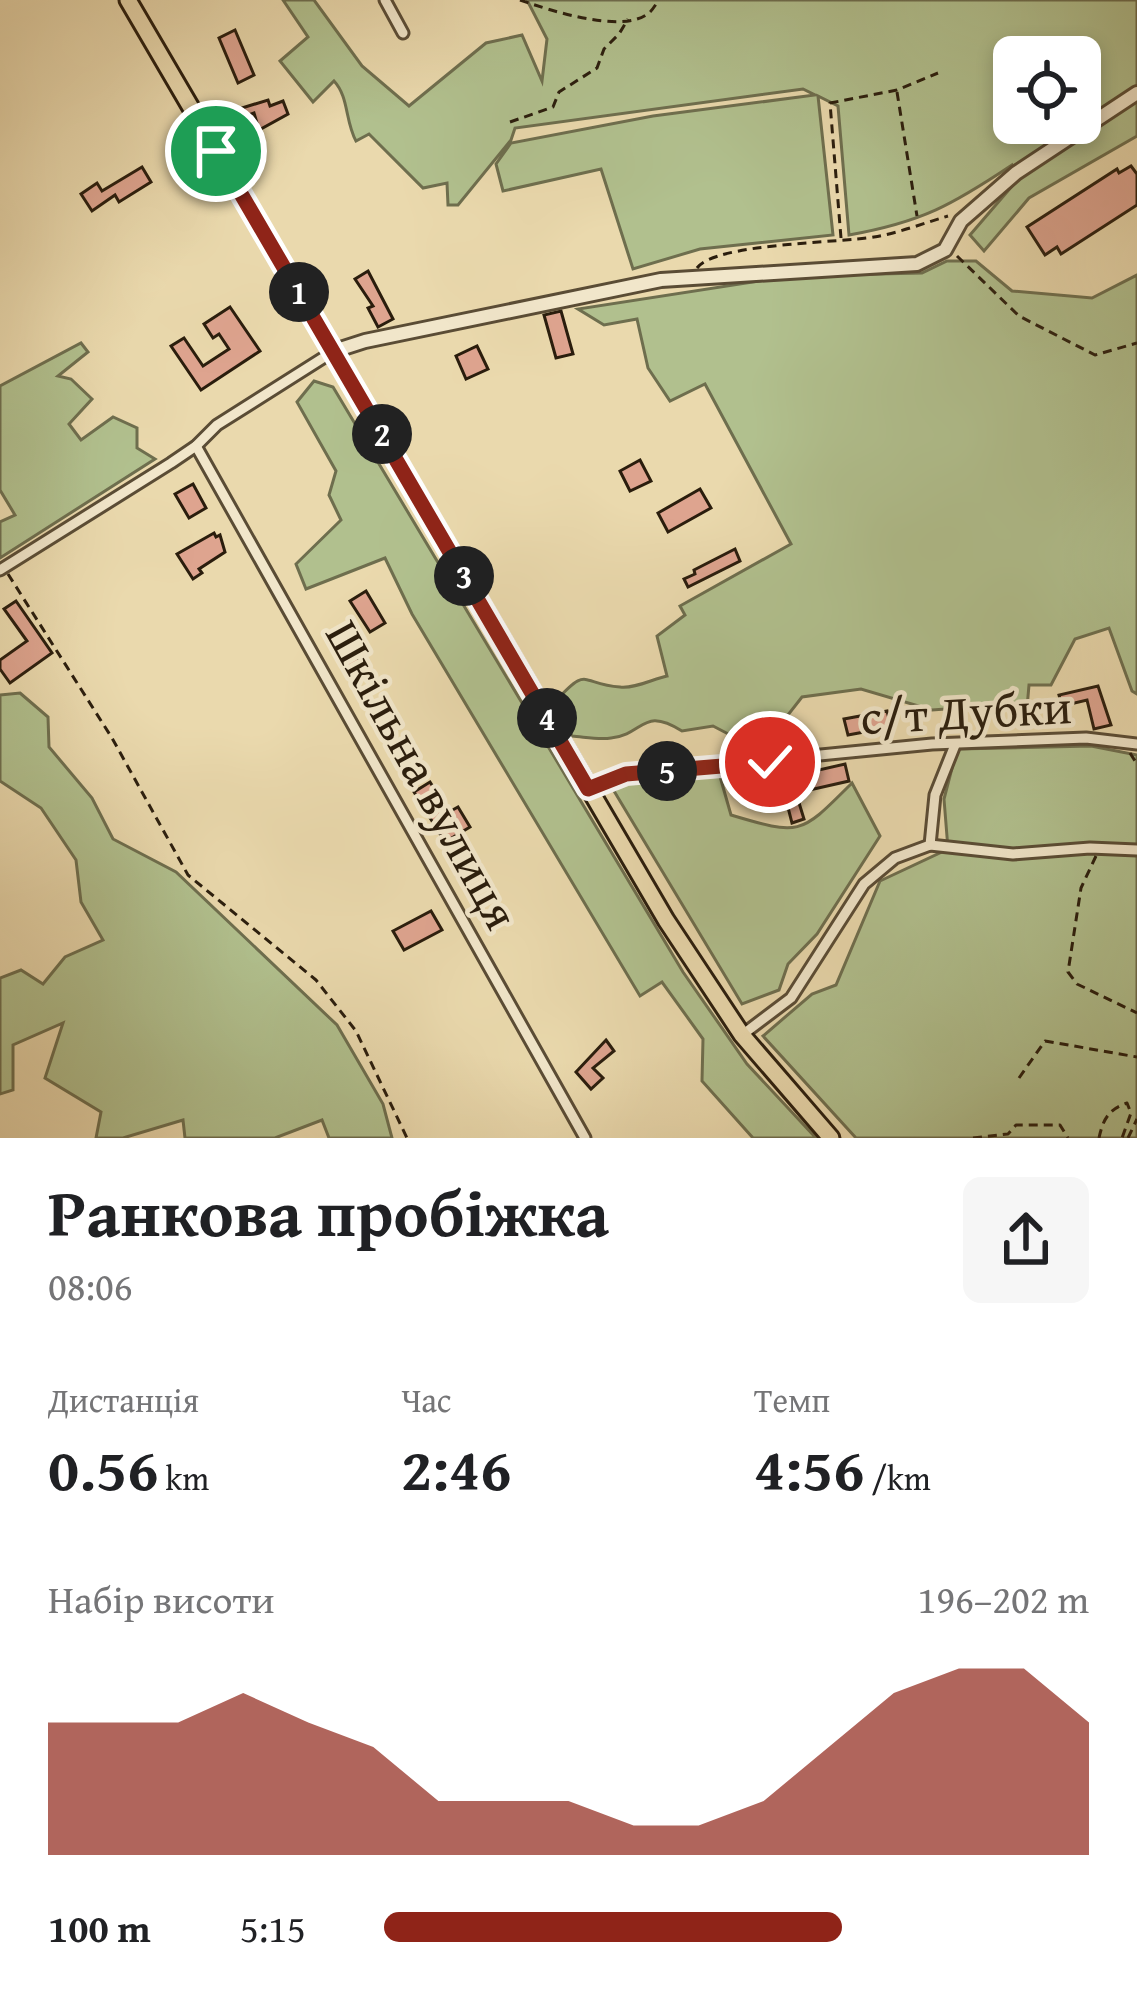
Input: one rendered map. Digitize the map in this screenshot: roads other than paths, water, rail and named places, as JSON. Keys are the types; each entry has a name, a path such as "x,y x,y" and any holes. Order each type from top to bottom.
{"main road":[{"path":"128,0 705,982 742,1035 830,1138"}],"street":[{"path":"385,0 403,34"},
{"path":"2,569 196,446 217,425 334,351 662,280 917,264 945,250 961,221 1016,173 1137,93"},
{"name":"Шкільна вулиця","path":"196,446 584,1138"},
{"name":"с/т Дубки","path":"588,789 626,774 932,744 1086,737 1137,744"},
{"path":"930,845 935,795 955,746"},
{"path":"742,1035 791,998 864,884 895,858 930,845 1013,854 1137,850"}]}
